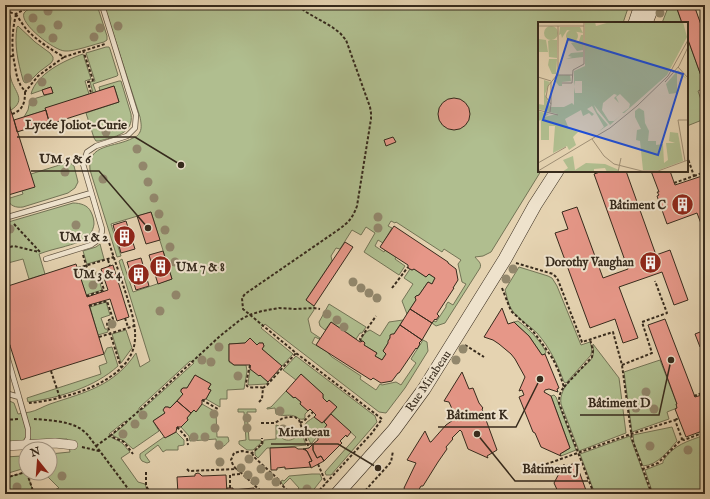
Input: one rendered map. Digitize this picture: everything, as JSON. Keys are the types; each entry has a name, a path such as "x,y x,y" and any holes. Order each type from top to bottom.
{"street":[{"path":"635,22 641,5"},
{"path":"646,22 653,5"},
{"name":"Rue Mirabeau","path":"505,259 535,205 556,172"},
{"name":"Rue Mirabeau","path":"341,490 394,430 424,390 494,276 541,209 563,172"},
{"path":"58,443 74,445"},
{"path":"5,446 18,445"}],"lane":[{"path":"46,259 81,248 96,242 99,239 102,234 102,229 83,164 87,152 96,146 127,136 135,128 136,116 102,5"},
{"path":"5,208 6,218 91,193"},
{"path":"6,353 26,419 29,434 26,441"},
{"path":"5,393 19,397"}],"path":[{"path":"26,92 19,84 16,73 12,43 13,28 16,14 32,5"},
{"path":"299,5 306,12 340,33 346,40 370,108 371,113 357,206 354,215 349,222 245,294 242,298 243,309 296,353 382,419 372,433 316,494"},
{"path":"5,11 16,14 26,28 36,38 47,47 64,57"},
{"path":"12,114 17,112 22,107 25,101 26,92 38,76 64,57 113,42"},
{"path":"83,50 93,80 88,82 91,93"},
{"path":"5,57 13,56"},
{"path":"688,159 694,176"},
{"path":"674,183 705,172"},
{"path":"6,218 46,259"},
{"path":"21,403 60,398 93,387 121,368 132,352 136,338 133,316 114,257 105,232 102,229"},
{"path":"5,248 14,246 40,252"},
{"path":"81,248 90,277 99,274 104,290 87,296"},
{"path":"78,268 114,257"},
{"path":"108,259 110,266"},
{"path":"505,259 553,274 556,277 582,342 613,332 622,365 631,434 652,494"},
{"path":"392,288 408,267"},
{"path":"494,276 506,283 502,288 509,309 535,334 553,359 564,387"},
{"path":"622,365 652,354 642,322 667,313 655,281"},
{"path":"89,306 107,300 113,319 109,320 107,324 121,368"},
{"path":"96,446 140,410 224,332 240,320 249,315 262,311 279,308 295,310 314,308 320,309"},
{"path":"361,341 360,339 376,316"},
{"path":"126,318 128,328"},
{"path":"99,336 134,326"},
{"path":"456,338 484,357"},
{"path":"590,339 593,351 592,357 560,392 559,403 594,494"},
{"path":"259,402 262,399 263,388 296,353"},
{"path":"250,364 246,383 247,386 250,388 263,388"},
{"path":"51,371 60,398"},
{"path":"694,396 705,392"},
{"path":"202,400 218,410"},
{"path":"300,423 313,412"},
{"path":"261,423 275,423 283,418 295,417 300,423 309,448"},
{"path":"527,471 679,418"},
{"path":"5,420 44,420 71,424 79,428 87,434 132,494"},
{"path":"675,420 682,439"},
{"path":"177,427 187,438 188,445"},
{"path":"341,490 363,493 391,462 394,430"},
{"path":"643,469 658,463 682,439 684,440 705,432"},
{"path":"110,436 124,442 133,454"},
{"path":"262,438 262,444 252,452 242,451 234,453 231,460 233,465 264,494"},
{"path":"74,445 99,451"},
{"path":"252,452 254,457 279,480 291,494"},
{"path":"318,464 326,483"},
{"path":"186,469 189,471 198,472 237,469"},
{"path":"229,470 230,488"},
{"path":"146,472 146,486 151,494"},
{"path":"230,475 242,474"},
{"path":"5,478 18,475"},
{"path":"30,481 34,494"}],"green space":[{"path":"37,5 97,5 107,40 69,51 60,50 54,47 32,30 24,18 25,12"},
{"path":"104,5 629,5 623,22 538,22 538,172 540,172 491,252 483,256 475,257 480,263 480,268 445,323 436,326 432,323 434,321 436,322 448,302 453,305 466,284 462,282 458,264 461,260 444,249 442,252 396,222 391,221 388,226 392,228 383,243 378,240 375,246 396,257 395,259 405,266 399,275 364,252 375,233 366,227 361,235 352,230 340,249 336,248 331,256 332,261 306,300 314,306 314,310 308,319 311,332 320,338 315,337 312,343 361,376 360,379 376,390 380,384 382,385 396,382 401,385 416,363 411,359 423,340 427,342 428,351 405,388 386,413 379,412 265,324 261,328 293,354 282,366 262,349 264,346 263,343 259,343 257,345 250,338 245,343 229,344 229,362 234,365 246,365 247,371 244,389 227,390 227,399 220,399 220,407 206,399 211,390 208,389 211,384 195,375 187,388 181,389 183,394 170,408 165,407 165,413 153,421 159,431 133,449 124,441 112,435 127,423 125,421 109,434 123,444 130,452 121,458 138,482 145,484 148,492 151,494 45,494 59,488 52,481 58,481 58,453 70,452 69,441 67,439 57,439 5,442 5,399 14,403 18,414 32,411 76,396 109,380 127,364 136,353 140,367 150,361 119,261 122,259 133,292 172,279 151,212 111,224 121,256 117,257 90,170 90,161 93,155 104,148 135,137 141,129 140,117","holes":["190,361 194,363 141,410 139,410 139,408"]},
{"path":"669,5 677,5 676,6 682,22 662,22"},
{"path":"5,14 10,15 11,18 8,54 5,55"},
{"path":"18,26 53,57 51,63 26,83 23,80 17,54 16,34"},
{"path":"688,40 704,84 704,88 698,91 705,111 705,121 702,120 688,126"},
{"path":"109,47 110,49 118,75 93,84 96,92 93,93 90,82 95,81 86,53"},
{"path":"83,54 91,79 85,81 89,94 24,117 28,110 30,100 53,93 51,87 31,94 39,80 60,64"},
{"path":"5,59 8,59 10,77 19,99 16,106 11,110 5,92"},
{"path":"121,81 131,114 131,121 129,126 122,134 96,141 86,113 119,102 114,86 100,91 99,87"},
{"path":"69,162 74,166 78,182 75,188 68,193 23,207 14,206 8,201 7,199 23,194 22,191 31,174"},
{"path":"73,203 86,206 90,210 94,224 93,229 87,237 73,244 39,254 45,274 29,279 23,259 8,263 5,254 5,223"},
{"path":"100,244 104,259 87,264 83,251 96,247"},
{"path":"519,267 552,278 557,286 581,345 590,342 592,348 591,355 566,383 564,382 559,368 546,344 534,330 517,316 510,306 505,290"},
{"path":"85,268 89,279 98,276 102,290 86,295 78,270"},
{"path":"410,269 414,269 426,277 429,274 435,278 432,284 428,282 419,295 415,297 416,300 407,314 402,301 413,284 404,278"},
{"path":"106,302 110,315 101,318 105,329 107,329 108,332 98,335 90,307"},
{"path":"329,304 366,327 356,339 331,322 325,330 320,326 319,322"},
{"path":"403,320 394,334 391,335 383,351 386,354 382,360 375,356 377,353 364,345 364,342 361,339 366,332 370,330 380,336 389,322"},
{"path":"518,321 537,339 546,352 545,354 542,355 529,336 514,322"},
{"path":"126,330 132,348 121,363 112,334"},
{"path":"593,344 619,378 626,433 579,451 561,404 561,398 570,380 590,361 594,349"},
{"path":"112,347 118,366 99,380 88,386 52,398 28,402 27,398 101,374 99,366 107,363 104,354 107,348"},
{"path":"296,356 375,416 377,422 331,475 326,475 325,472 356,437 331,414 337,407 329,400 327,402 323,398 323,394 301,374 296,380 283,370"},
{"path":"660,360 677,404 677,408 667,412 669,419 632,432 624,372"},
{"path":"250,369 268,382 266,384 249,385"},
{"path":"286,391 293,398 295,397 301,402 300,404 308,411 305,414 304,419 300,419 292,415 278,415 276,414 275,408 267,409 271,407"},
{"path":"554,395 576,450 561,456 560,454 570,448 551,396"},
{"path":"202,404 216,412 217,437 228,437 229,441 220,448 217,449 216,439 190,441 189,436 181,427 188,420 187,418 194,410 196,411"},
{"path":"238,409 256,409 256,412 247,412 249,440 261,440 261,443 253,450 247,450 239,444 239,441 246,440 244,412 238,412"},
{"path":"314,417 327,425 311,444 306,433 305,424"},
{"path":"276,425 279,426 279,435 285,440 296,437 299,433 302,434 306,445 267,448 258,458 255,455 255,451 263,444 264,440 276,439"},
{"path":"672,427 677,441 658,460 643,466 634,443 633,435"},
{"path":"176,432 184,440 184,445 178,446 178,450 166,450 163,452 158,445 145,455 150,462 147,463 142,461 140,454 164,437"},
{"path":"705,435 705,494 653,494 645,470 663,463 671,451 681,444"},
{"path":"630,436 651,494 595,494 580,454"},
{"path":"18,456 18,470 5,474 5,457"},
{"path":"18,474 18,481 30,481 34,494 5,494 5,478"},
{"path":"320,474 322,479 311,493 305,492 294,494 299,488 290,478 283,485 281,482 289,476"}],"building":[{"path":"694,5 705,36 705,97 702,89 704,88 704,84 688,40 688,22 682,22 676,6"},
{"path":"114,86 119,102 50,124 45,108"},
{"path":"51,87 53,93 44,95 42,90"},
{"path":"5,92 35,187 5,196"},
{"path":"451,98 457,98 467,105 470,114 469,120 463,127 457,130 451,130 441,123 438,117 438,111 445,101"},
{"path":"46,110 49,122 17,132 14,120"},
{"path":"393,137 396,142 386,146 384,140"},
{"name":"Dorothy Vaughan","path":"600,172 626,172 656,255 670,250 688,300 674,305 662,272 619,287 638,338 623,343 615,319 590,328 555,233 568,229 562,212 577,207 603,278 628,269 594,174"},
{"name":"Bâtiment C","path":"651,172 670,172 675,185 705,175 705,234 697,213 667,224 657,196 659,195 657,192 659,192"},
{"path":"151,212 160,240 146,244 137,216"},
{"name":"UM 1 & 2","path":"126,221 135,249 121,253 113,225"},
{"path":"394,226 456,269 458,280 437,314 439,316 432,323 410,309 416,300 415,297 419,295 428,282 432,284 435,278 429,274 426,277 414,269 412,270 408,268 408,265 380,247"},
{"path":"345,242 353,247 314,306 306,300"},
{"name":"UM 7 & 8","path":"163,251 172,279 158,284 149,255"},
{"name":"UM 3 & 4","path":"141,258 149,286 136,290 127,262"},
{"path":"76,264 87,297 108,290 101,269 113,265 129,317 117,321 110,299 89,305 104,354 21,380 5,330 5,287"},
{"path":"502,308 508,324 514,322 529,336 542,355 545,354 559,388 557,389 558,392 549,389 545,390 544,392 551,396 570,448 560,454 561,456 541,447 535,433 533,432 519,397 524,395 522,390 519,391 525,377 515,359 499,344 484,337"},
{"path":"410,309 432,323 422,340 400,325"},
{"path":"665,319 695,397 705,394 705,430 686,437 675,409 677,408 677,404 648,325"},
{"path":"331,322 360,342 363,341 365,343 364,345 377,353 375,356 382,360 386,354 383,351 388,343 390,335 394,334 400,325 422,340 417,349 416,348 392,381 381,383 373,378 371,380 316,345"},
{"path":"705,330 705,346 700,347 695,334"},
{"path":"5,338 7,338 10,346 5,347"},
{"path":"250,338 257,345 259,343 263,343 264,346 262,349 282,366 268,382 250,369 250,365 234,365 229,361 229,344 245,343"},
{"path":"462,372 469,389 473,388 479,403 483,408 482,409 497,450 487,456 488,458 468,449 460,430 446,447 447,449 423,486 421,486 418,491 410,494 404,494 404,488 416,463 407,460 425,431 431,442 446,425 456,418 449,402 444,401"},
{"path":"301,374 323,394 323,398 327,402 329,400 337,407 322,423 314,417 316,415 310,409 308,411 300,404 301,402 286,391"},
{"path":"195,375 211,384 208,389 211,390 206,399 202,400 202,404 196,412 194,410 191,413 177,401 183,394 181,390 183,388 187,388"},
{"path":"177,401 191,413 187,418 188,420 181,427 177,427 176,432 165,438 153,421 165,413 163,410 165,407 170,408"},
{"path":"331,414 351,432 347,437 346,435 340,441 342,443 324,461 321,456 317,458 313,450 313,444 318,440 318,436 327,425 324,422"},
{"path":"313,444 313,450 317,458 321,456 324,461 311,468 309,462 312,461 307,451 303,449 309,448"},
{"path":"295,447 298,449 305,449 307,451 312,461 309,462 311,467 285,469 285,467 277,468 277,470 271,470 270,448"},
{"path":"576,463 588,494 559,494 554,483 564,464 565,466"},
{"path":"198,473 202,476 226,475 227,494 178,494 177,477 195,476 195,474"},
{"path":"227,488 233,488 233,493 227,493"},
{"path":"254,488 255,494 233,494 233,490"}],"place":[{"name":"Lycée Joliot-Curie","path":"181,165"},
{"name":"Bâtiment C","path":"682,205"},
{"name":"UM 5 & 6","path":"148,228"},
{"name":"UM 1 & 2","path":"124,237"},
{"name":"Dorothy Vaughan","path":"650,262"},
{"name":"UM 7 & 8","path":"161,267"},
{"name":"UM 3 & 4","path":"138,274"},
{"name":"Bâtiment D","path":"671,360"},
{"name":"Bâtiment K","path":"540,379"},
{"name":"Bâtiment J","path":"477,434"},
{"name":"Mirabeau","path":"378,468"}]}
